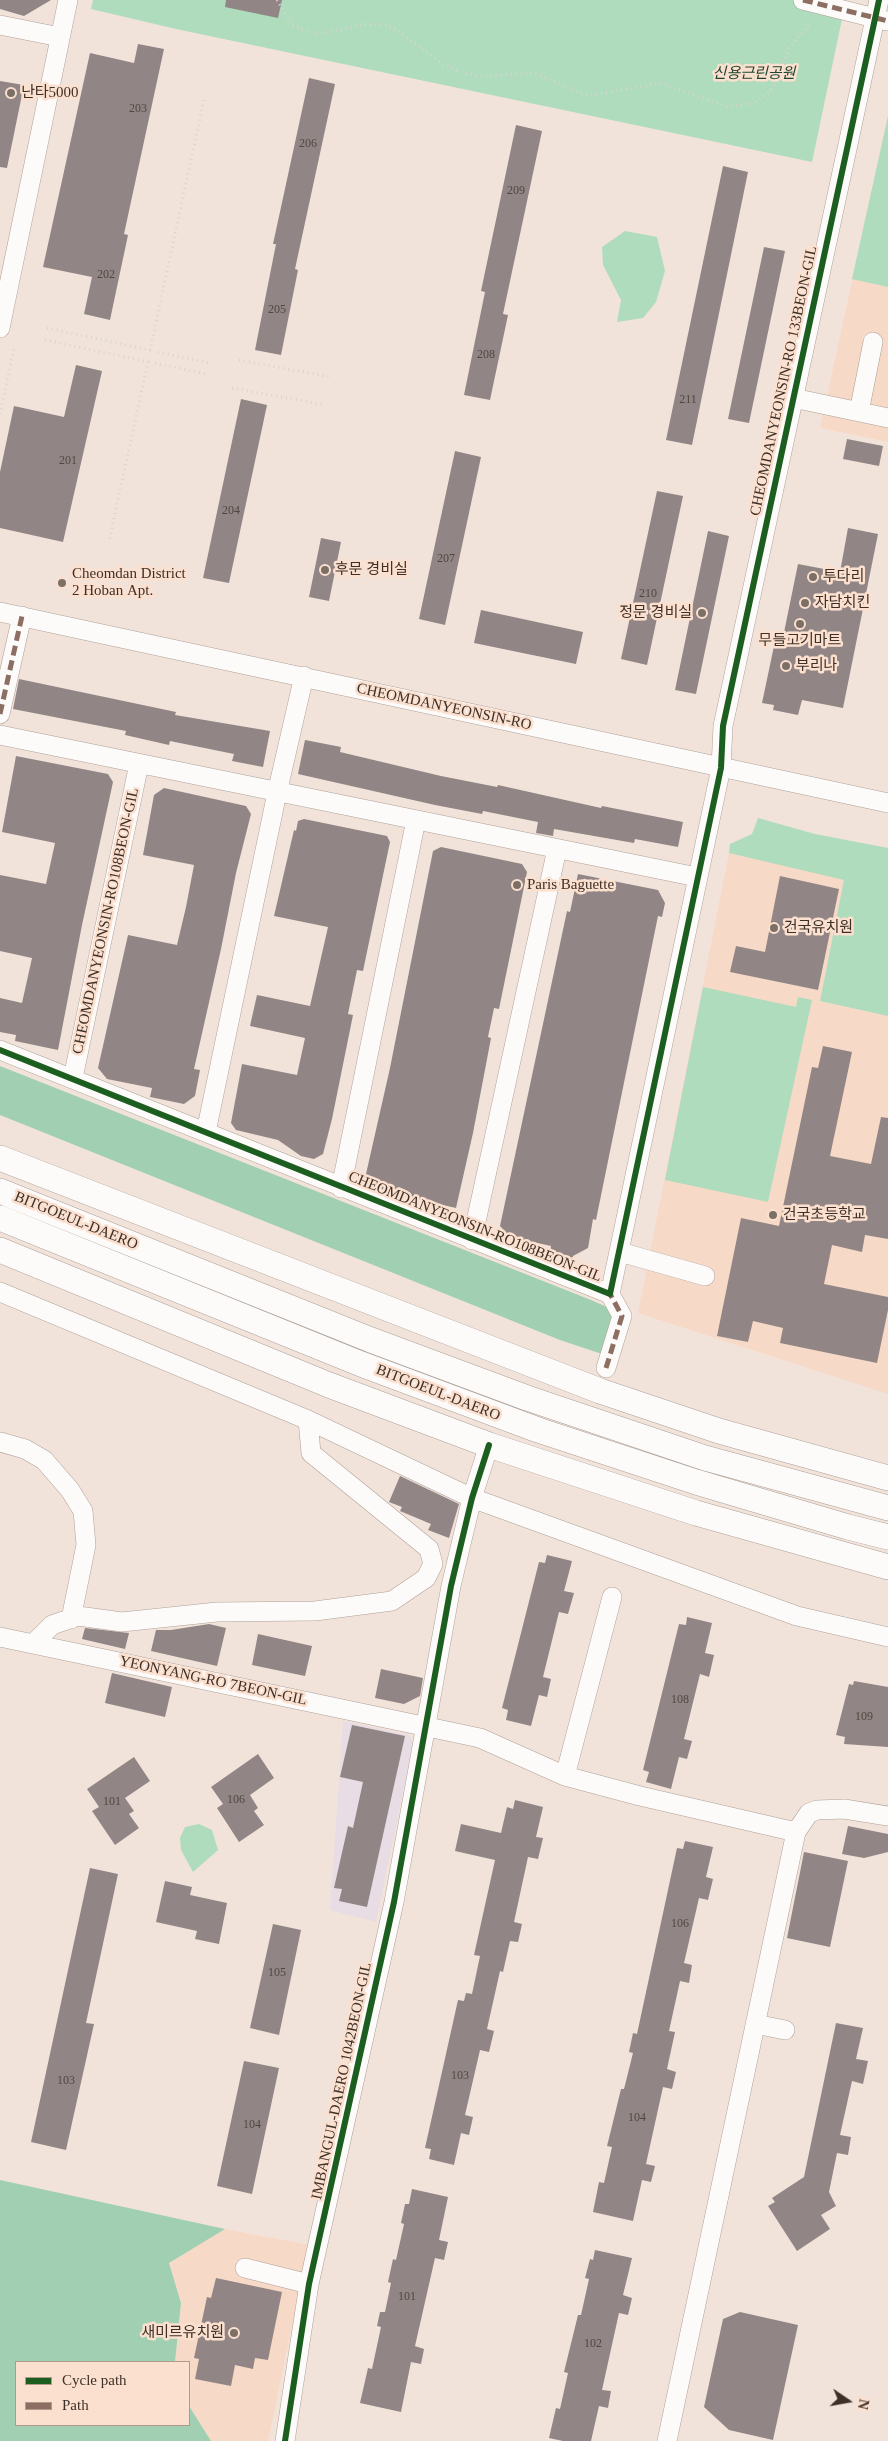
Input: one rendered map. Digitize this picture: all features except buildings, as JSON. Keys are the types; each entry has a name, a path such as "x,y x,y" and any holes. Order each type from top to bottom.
{"main road":[{"path":"0,1158 600,1391 719,1431 888,1478"},
{"name":"BITGOEUL-DAERO","path":"0,1191 362,1336 527,1398 705,1458 888,1508"},
{"name":"BITGOEUL-DAERO","path":"0,1218 361,1364 538,1430 696,1482 888,1537"},
{"path":"0,1250 329,1384 489,1445 696,1513 888,1567"}],"street":[{"path":"0,328 68,0"},
{"path":"803,0 881,13"},
{"name":"CHEOMDANYEONSIN-RO 133BEON-GIL","path":"720,768 723,726 793,398 881,13"},
{"path":"0,25 60,37"},
{"path":"858,412 873,342"},
{"path":"793,398 888,418"},
{"name":"CHEOMDANYEONSIN-RO","path":"0,612 888,803"},
{"path":"0,714 22,616"},
{"path":"206,1132 277,793 304,676"},
{"path":"0,735 277,793 697,877"},
{"name":"CHEOMDANYEONSIN-RO108BEON-GIL","path":"73,1078 139,764"},
{"name":"CHEOMDANYEONSIN-RO108BEON-GIL","path":"0,1050 610,1294 720,768"},
{"name":"CHEOMDANYEONSIN-RO108BEON-GIL","path":"341,1188 416,820"},
{"name":"CHEOMDANYEONSIN-RO108BEON-GIL","path":"472,1240 557,849"},
{"path":"620,1252 705,1276"},
{"path":"0,1292 308,1420 472,1498 797,1616 888,1638"},
{"path":"606,1368 622,1316 610,1294"},
{"path":"34,1643 52,1625 78,1616 122,1622 217,1612 315,1611 392,1601 426,1578 433,1564 429,1549 311,1453 308,1420"},
{"path":"0,1442 25,1449 44,1460 70,1490 83,1511 86,1545 71,1618"},
{"name":"IMBANGUL-DAERO 1042BEON-GIL","path":"285,2441 310,2284 394,1902 451,1586 472,1498 489,1445"},
{"path":"564,1776 612,1598"},
{"name":"YEONYANG-RO 7BEON-GIL","path":"0,1637 480,1738 564,1776 640,1796 796,1832"},
{"path":"667,2441 796,1832 809,1814 817,1810 844,1809 888,1816"},
{"path":"756,2024 785,2030"},
{"path":"245,2268 310,2284"}],"path":[{"path":"277,0 292,24 300,29 318,34 365,24 386,25 395,29 443,64 463,73 481,76 534,73 582,94 592,95 662,83 728,107 754,103 767,94 776,82 789,48 827,5"},
{"path":"47,328 150,350 204,99"},
{"path":"45,340 148,362 108,541"},
{"path":"0,414 14,348"},
{"path":"158,352 209,363"},
{"path":"239,360 331,377"},
{"path":"155,364 207,374"},
{"path":"232,388 325,405"}],"shaded area":[{"path":"888,116 888,442 820,428"},
{"name":"건국초등학교","path":"729,853 845,879 820,1001 888,1016 888,1394 638,1313"},
{"path":"343,1721 409,1735 413,1744 376,1922 330,1910"},
{"name":"새미르유치원","path":"225,2229 309,2245 268,2441 211,2441 190,2408 190,2361 175,2361 181,2303 169,2263"}],"green space":[{"name":"신용근린공원","path":"93,0 846,0 812,162 176,29 91,9"},
{"path":"888,116 888,287 852,279"},
{"path":"625,231 657,237 665,271 656,302 643,318 617,322 621,300 603,265 602,247"},
{"path":"758,818 815,834 888,848 888,1016 820,1001 844,880 729,853 730,844 752,834"},
{"path":"703,987 796,1007 798,997 812,1000 768,1202 665,1180"},
{"path":"0,1066 609,1308 613,1321 605,1355 560,1340 0,1115"},
{"path":"199,1824 212,1830 218,1850 193,1872 181,1850 180,1838 185,1827"},
{"path":"0,2180 225,2229 169,2263 181,2303 175,2361 15,2361 15,2426 190,2426 190,2408 211,2441 0,2441"}],"marked path":[{"path":"803,0 888,21"},
{"path":"0,714 22,616"},
{"path":"606,1368 622,1316 610,1294"}],"cycle path":[{"path":"0,1050 610,1294 721,768 723,726 879,0"},
{"path":"285,2441 309,2284 394,1902 451,1586 472,1498 489,1445"}],"place":[{"name":"난타5000","path":"11,93"},
{"name":"후문 경비실","path":"325,570"},
{"name":"투다리","path":"813,577"},
{"name":"Cheomdan District 2 Hoban Apt.","path":"62,583"},
{"name":"자담치킨","path":"805,603"},
{"name":"정문 경비실","path":"702,613"},
{"name":"무들고기마트","path":"800,624"},
{"name":"부리나","path":"786,666"},
{"name":"Paris Baguette","path":"517,885"},
{"name":"건국유치원","path":"774,928"},
{"name":"건국초등학교","path":"773,1215"},
{"name":"새미르유치원","path":"234,2333"}]}
